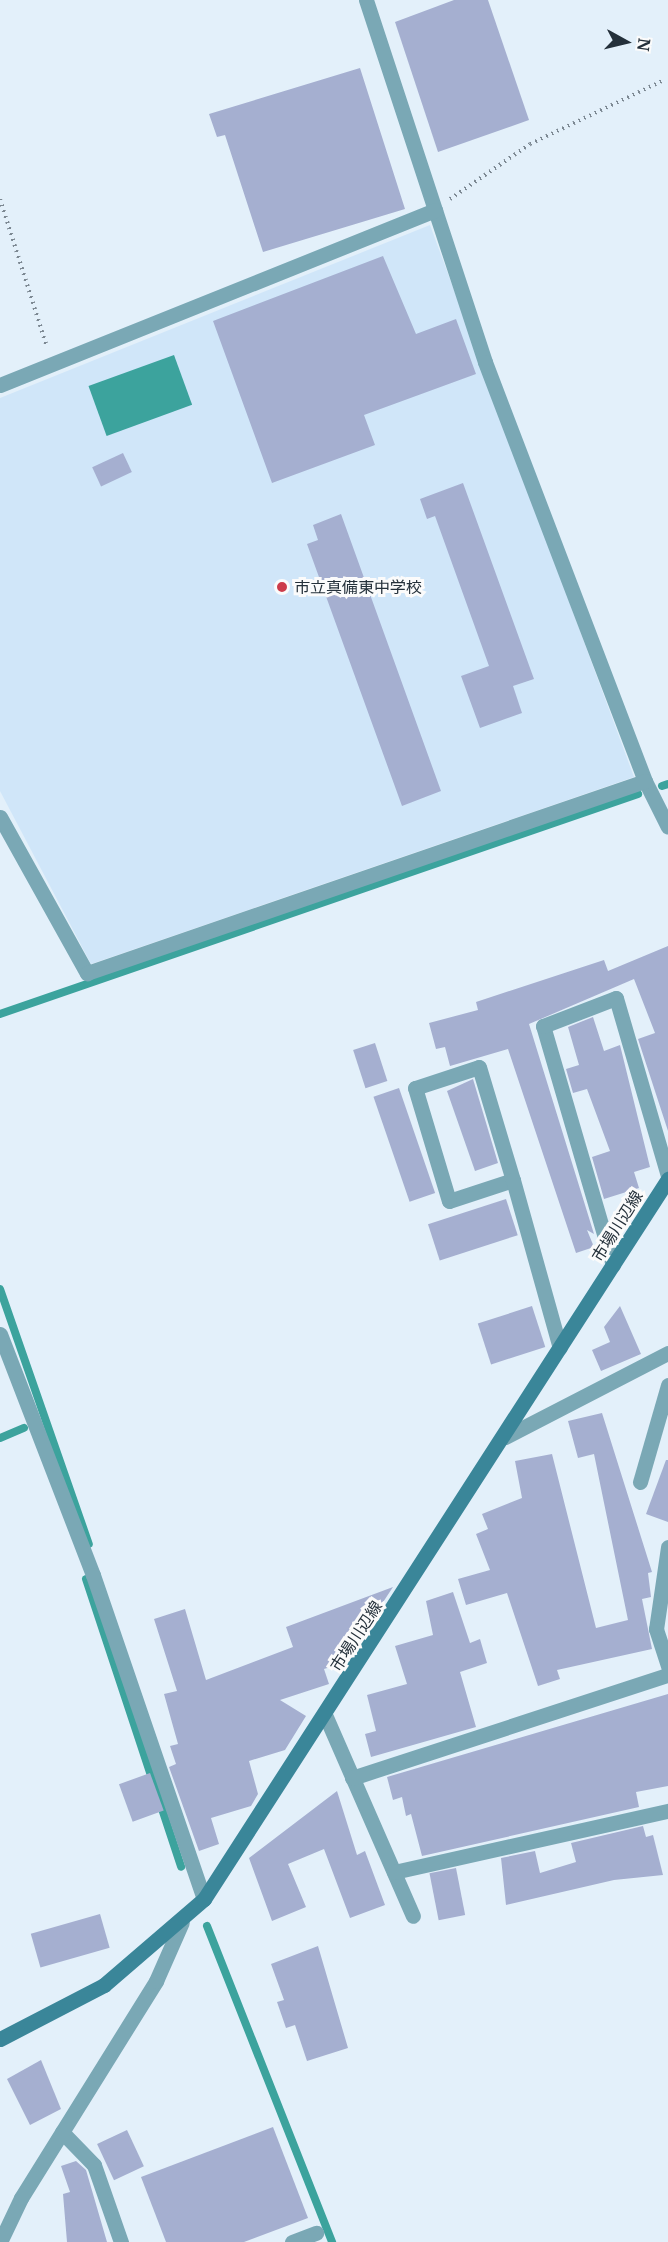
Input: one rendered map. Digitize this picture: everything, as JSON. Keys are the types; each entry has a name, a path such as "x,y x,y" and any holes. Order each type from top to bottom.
{"main road":[{"name":"市場川辺線","path":"0,2039 104,1984 182,1922 204,1899 326,1717 668,1177"}],"street":[{"path":"366,0 485,362 645,782 668,827"},
{"path":"0,385 435,210"},
{"path":"0,817 87,973 645,782"},
{"path":"614,1265 543,1026 616,998 668,1177"},
{"path":"513,1180 449,1201 415,1088 479,1067 513,1180 560,1348"},
{"path":"0,1334 93,1575 204,1899"},
{"path":"505,1437 668,1353"},
{"path":"640,1482 668,1385"},
{"path":"668,1547 656,1629 668,1667"},
{"path":"352,1778 668,1676"},
{"path":"326,1717 413,1916"},
{"path":"394,1872 668,1811"},
{"path":"0,2242 62,2132 156,1981 182,1922"},
{"path":"62,2132 94,2166 122,2242"},
{"path":"292,2242 316,2233"}],"path":[{"path":"435,210 530,144 664,80"},
{"path":"0,199 53,364"}],"shaded area":[{"name":"市立真備東中学校","path":"430,225 634,777 91,964 0,791 0,398"},
{"path":"174,355 192,405 107,436 88,386"}],"building":[{"path":"454,0 488,0 529,120 438,152 395,22"},
{"path":"360,68 405,209 263,252 225,135 217,137 209,114"},
{"path":"383,256 416,334 456,319 476,374 364,415 375,445 272,483 213,321"},
{"path":"123,453 132,472 101,486 92,467"},
{"path":"463,483 534,679 513,686 522,713 480,728 461,676 489,666 435,516 427,519 420,499"},
{"path":"341,514 441,791 402,806 307,544 318,540 313,525"},
{"path":"668,946 668,1131 638,1039 655,1033 634,979 529,1024 594,1234 587,1230 594,1247 576,1253 508,1049 450,1066 445,1047 436,1049 429,1023 478,1010 476,1002 604,960 608,971"},
{"path":"593,1017 604,1051 620,1045 650,1167 634,1172 639,1188 604,1199 592,1157 610,1151 587,1089 573,1093 566,1069 579,1065 568,1027"},
{"path":"375,1043 387,1081 365,1088 353,1050"},
{"path":"473,1079 498,1163 475,1171 447,1091"},
{"path":"399,1088 435,1193 410,1202 373,1097"},
{"path":"506,1199 518,1235 440,1260 428,1224"},
{"path":"532,1306 545,1347 491,1365 478,1324"},
{"path":"620,1306 641,1354 601,1371 592,1350 610,1342 604,1327"},
{"path":"602,1413 652,1572 648,1573 651,1597 642,1599 652,1649 557,1670 560,1679 538,1686 507,1593 466,1605 458,1579 490,1570 476,1534 488,1529 482,1514 522,1498 515,1461 552,1454 596,1628 628,1620 594,1454 578,1458 568,1421"},
{"path":"666,1460 668,1460 668,1522 646,1514"},
{"path":"393,1587 343,1663 324,1669 329,1684 280,1700 306,1716 285,1750 249,1761 258,1794 251,1806 211,1818 219,1844 199,1851 169,1767 176,1764 170,1746 178,1744 164,1694 177,1691 154,1619 185,1609 206,1680 293,1647 286,1627"},
{"path":"453,1592 470,1643 480,1639 487,1663 460,1672 476,1727 371,1757 365,1734 376,1731 367,1695 407,1684 395,1646 433,1635 426,1601"},
{"path":"668,1694 668,1786 636,1792 639,1807 422,1856 411,1814 406,1816 402,1797 393,1800 387,1777"},
{"path":"150,1773 164,1811 133,1822 119,1784"},
{"path":"337,1791 357,1855 365,1851 385,1905 350,1918 324,1849 288,1864 306,1907 272,1921 249,1858"},
{"path":"643,1826 646,1837 653,1835 663,1875 614,1880 506,1905 501,1858 535,1851 540,1873 576,1862 571,1843"},
{"path":"456,1868 465,1915 439,1920 429,1873"},
{"path":"100,1914 110,1948 40,1967 31,1934"},
{"path":"318,1946 348,2048 307,2061 295,2025 286,2028 277,2002 284,2000 271,1964"},
{"path":"41,2060 61,2109 30,2125 7,2079"},
{"path":"273,2127 308,2218 244,2242 166,2242 141,2177"},
{"path":"127,2130 144,2166 114,2180 97,2144"},
{"path":"76,2161 86,2170 107,2242 67,2242 63,2194 70,2192 61,2166"}],"waterway":[{"path":"662,786 668,784"},
{"path":"0,1014 638,794"},
{"path":"0,1289 89,1544"},
{"path":"0,1438 24,1428"},
{"path":"86,1579 181,1867"},
{"path":"207,1926 332,2242"}],"place":[{"name":"市立真備東中学校","path":"282,587"}]}
